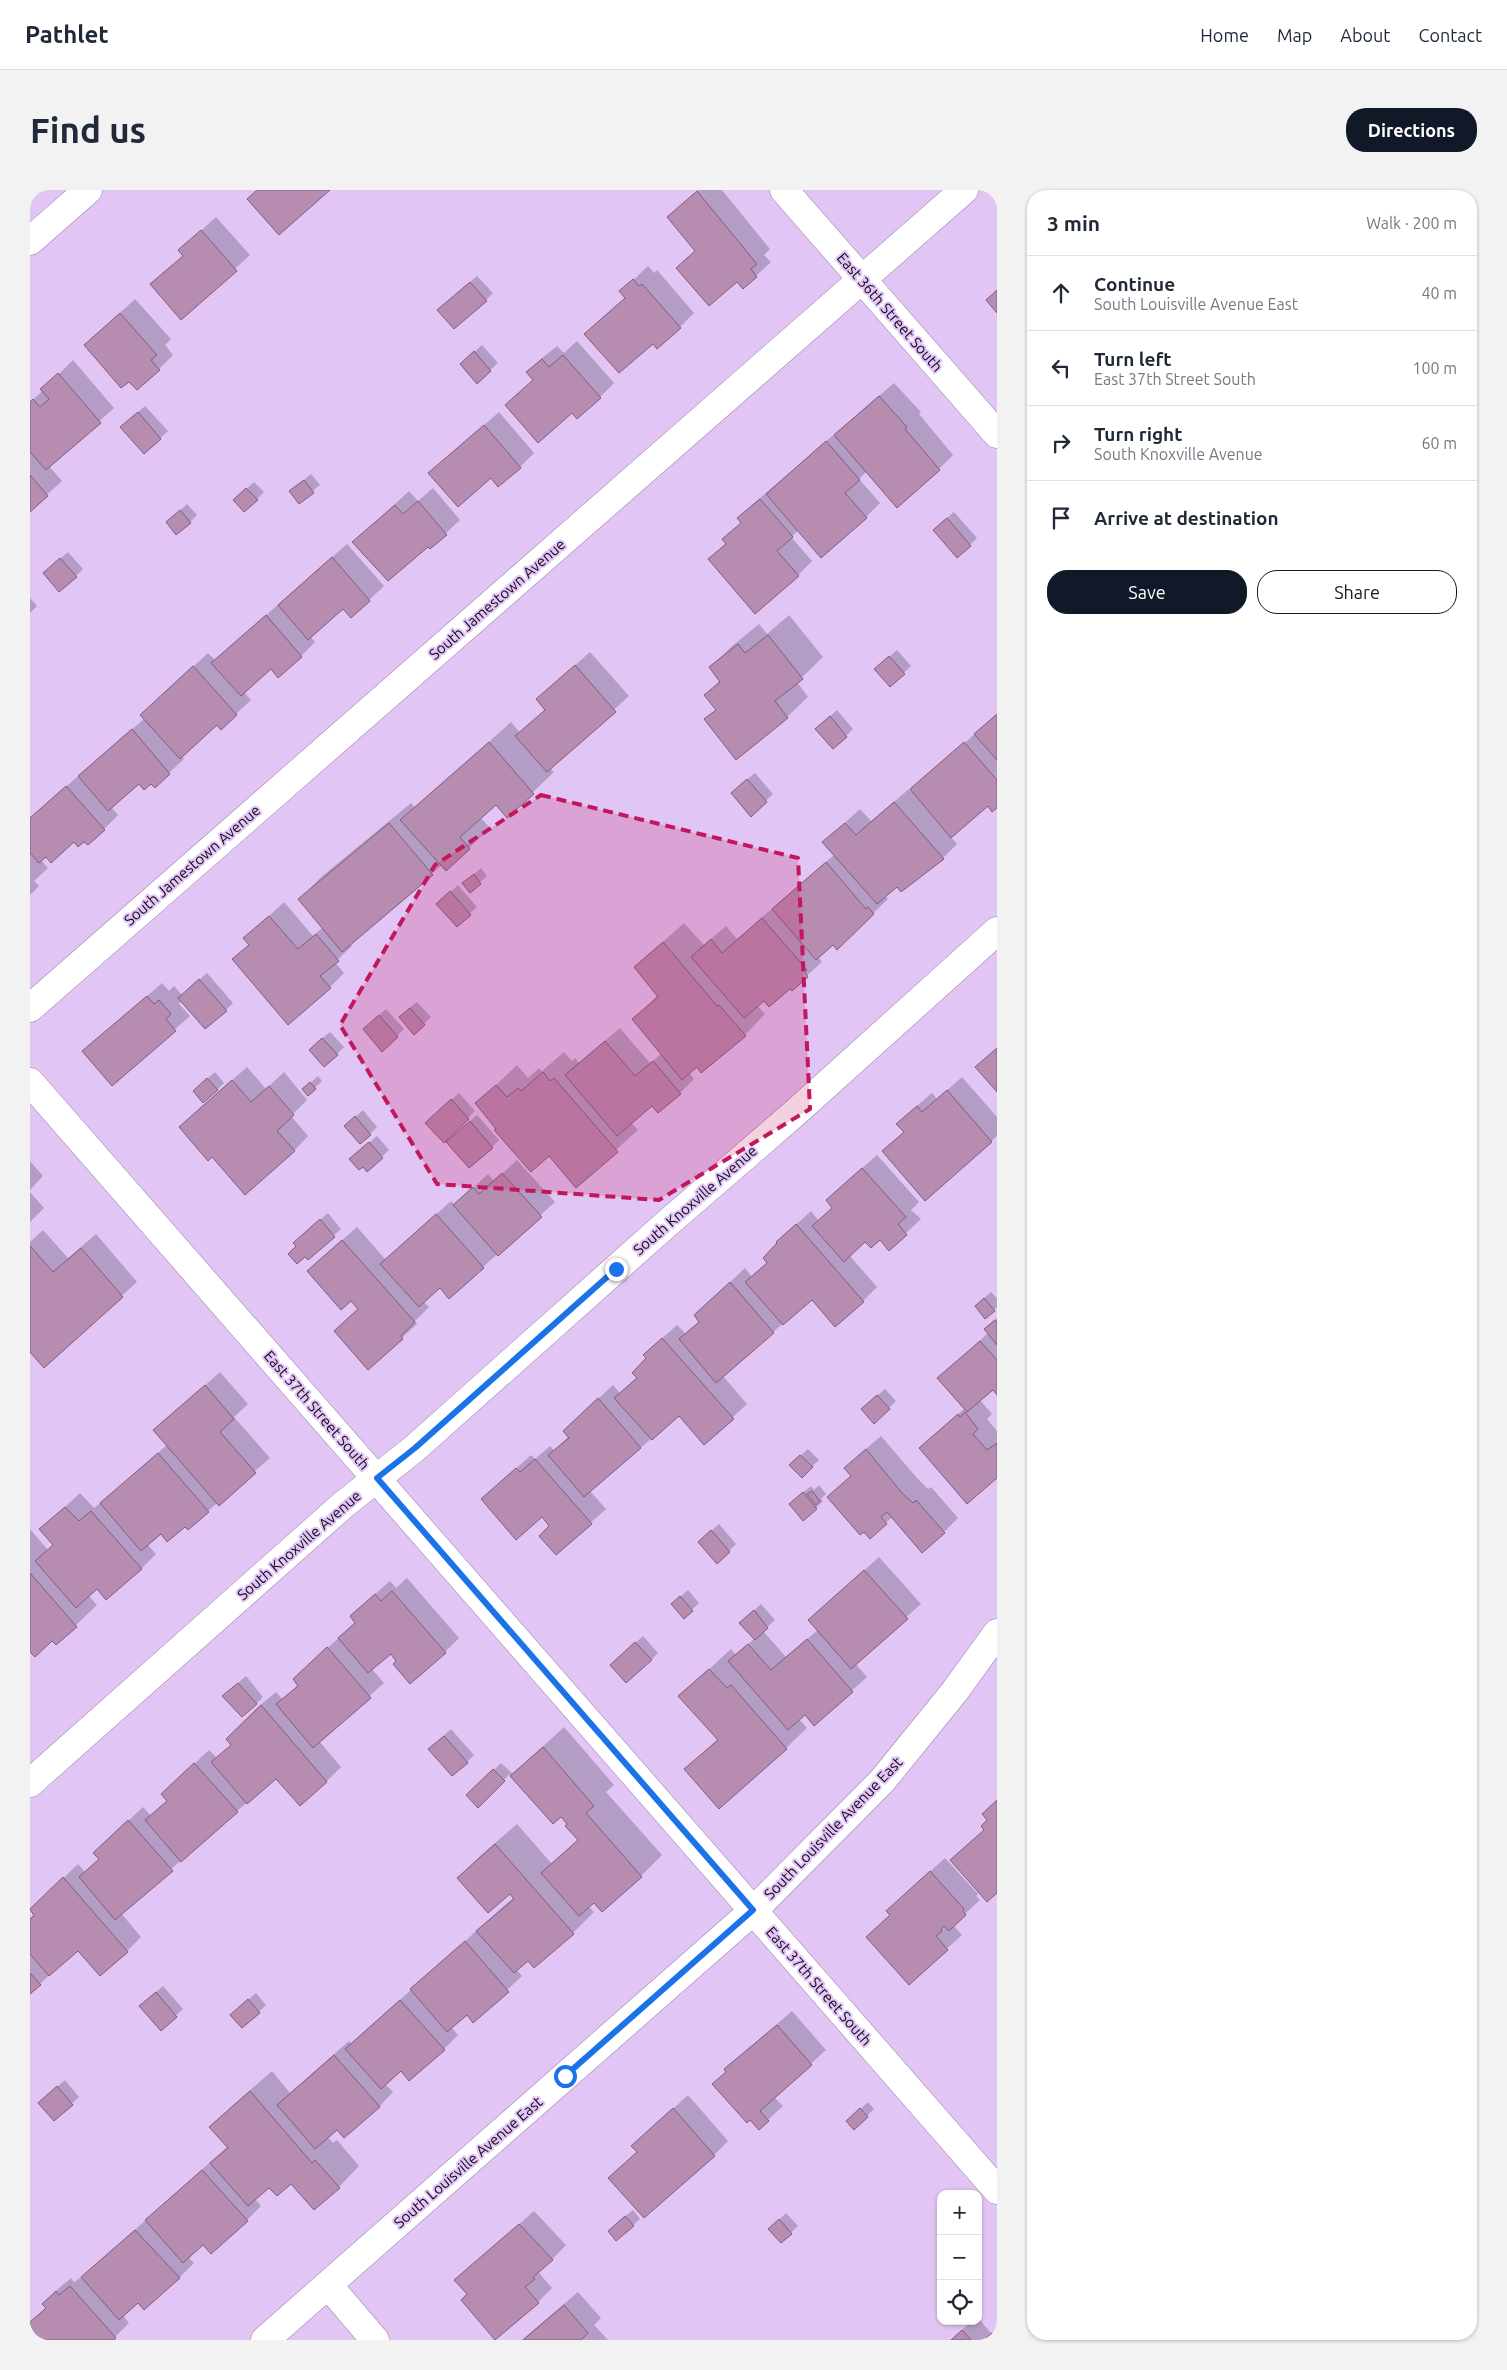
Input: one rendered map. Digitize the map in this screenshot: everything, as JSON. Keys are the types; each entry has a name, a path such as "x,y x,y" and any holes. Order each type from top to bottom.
{"street":[{"path":"30,241 88,190"},
{"name":"East 36th Street South","path":"784,190 997,434"},
{"name":"South Jamestown Avenue","path":"30,1008 964,190"},
{"name":"South Knoxville Avenue","path":"30,1783 343,1505 415,1448 997,932"},
{"name":"East 37th Street South","path":"30,1082 997,2190"},
{"name":"South Louisville Avenue East","path":"265,2340 753,1910 882,1781 955,1691 997,1633"},
{"path":"328,2285 375,2340"}],"highlighted area":[{"path":"541,795 798,858 810,1109 659,1200 437,1184 340,1025 435,865"}],"building":[{"path":"257,190 330,190 279,235 247,199"},
{"path":"697,191 757,264 751,269 757,277 743,289 737,282 709,306 676,268 695,251 667,217"},
{"path":"201,230 237,271 181,320 150,284 183,256 178,250"},
{"path":"633,279 639,286 642,284 681,328 657,349 653,344 619,373 584,334 625,298 619,291"},
{"path":"470,282 487,301 454,329 437,310"},
{"path":"997,290 997,313 986,300"},
{"path":"120,313 157,355 151,360 160,370 137,390 129,382 121,388 84,345"},
{"path":"474,351 491,371 477,384 460,364"},
{"path":"563,355 601,398 577,419 572,413 538,443 505,405 533,380 526,372 542,359 549,367"},
{"path":"58,373 101,423 46,470 30,452 30,402 33,399 40,407 49,399 40,389"},
{"path":"879,396 907,427 905,429 940,470 897,508 834,435"},
{"path":"138,412 161,439 144,454 120,427"},
{"path":"484,425 521,468 498,487 491,478 458,507 428,473"},
{"path":"826,441 860,480 845,493 867,518 821,558 766,494"},
{"path":"30,475 48,496 30,512"},
{"path":"304,480 314,493 299,504 289,491"},
{"path":"246,488 258,500 244,512 233,500"},
{"path":"760,499 793,537 777,551 799,576 755,614 708,559 726,544 722,539 741,523 737,518"},
{"path":"418,501 447,535 430,549 428,547 388,581 352,542 395,505 403,514"},
{"path":"180,510 191,523 176,535 166,522"},
{"path":"947,518 971,546 957,558 933,530"},
{"path":"332,557 370,601 351,618 343,609 308,640 278,605"},
{"path":"60,558 77,577 59,592 43,573"},
{"path":"266,615 302,657 278,678 271,669 241,696 211,663"},
{"path":"768,635 803,679 775,701 788,718 736,760 704,719 716,710 704,695 720,682 709,667 738,644 745,653"},
{"path":"889,656 905,674 890,687 874,669"},
{"path":"575,665 616,712 547,772 515,736 545,710 536,699"},
{"path":"193,666 237,715 221,730 217,725 180,759 140,715"},
{"path":"997,714 997,760 974,734"},
{"path":"830,716 847,737 833,749 815,729"},
{"path":"132,729 170,774 155,788 151,784 144,790 139,784 108,811 78,776"},
{"path":"489,742 534,794 507,818 496,805 460,837 470,849 446,871 400,820"},
{"path":"964,742 997,780 997,808 992,812 988,806 951,838 910,789"},
{"path":"747,779 767,802 751,817 731,793"},
{"path":"66,786 105,830 88,845 84,842 78,847 74,842 51,863 46,857 39,863 30,853 30,818"},
{"path":"894,802 944,859 901,892 897,887 877,904 822,842 845,823 856,835"},
{"path":"389,823 433,875 342,952 298,899"},
{"path":"826,862 866,909 868,907 874,914 837,950 833,945 816,960 772,909"},
{"path":"474,874 481,884 470,893 462,883"},
{"path":"450,891 471,915 457,927 436,904"},
{"path":"269,916 298,949 316,934 339,961 320,976 331,988 288,1025 232,959 249,945 243,938"},
{"path":"762,918 807,970 805,972 808,977 769,1007 764,1001 744,1018 691,957 711,939 722,953"},
{"path":"663,942 717,1006 719,1005 746,1036 701,1073 697,1067 682,1080 632,1019 658,997 634,967"},
{"path":"199,979 227,1011 205,1029 178,998"},
{"path":"147,996 154,1004 159,1000 171,1014 166,1019 176,1031 112,1086 82,1051"},
{"path":"410,1008 425,1025 414,1035 399,1017"},
{"path":"379,1015 398,1037 382,1052 363,1029"},
{"path":"322,1038 338,1055 324,1067 309,1050"},
{"path":"605,1041 635,1076 653,1061 681,1094 658,1113 652,1106 617,1136 565,1075"},
{"path":"997,1048 997,1092 975,1067"},
{"path":"543,1072 550,1081 554,1078 618,1152 576,1188 549,1156 531,1172 494,1130 496,1129 475,1103 496,1085 507,1097 518,1088 521,1091"},
{"path":"207,1078 218,1090 203,1103 193,1091"},
{"path":"232,1080 251,1102 269,1086 294,1115 277,1131 295,1151 245,1195 212,1157 208,1161 179,1127"},
{"path":"310,1082 316,1089 308,1096 302,1089"},
{"path":"947,1090 992,1142 925,1201 882,1151 904,1132 896,1124 917,1106 922,1112"},
{"path":"451,1099 469,1119 444,1143 425,1123"},
{"path":"355,1116 371,1135 360,1144 344,1126"},
{"path":"470,1121 493,1148 469,1168 446,1142"},
{"path":"369,1142 383,1158 367,1172 363,1167 359,1170 349,1159"},
{"path":"862,1168 906,1217 898,1224 907,1235 889,1251 880,1240 871,1248 865,1242 844,1262 812,1226 832,1208 826,1200"},
{"path":"502,1173 542,1217 498,1256 453,1205 473,1187 479,1194"},
{"path":"436,1214 484,1268 449,1299 440,1288 419,1307 380,1264"},
{"path":"320,1219 335,1237 308,1260 305,1257 297,1264 288,1254 296,1246 293,1243"},
{"path":"796,1224 864,1302 835,1327 812,1300 783,1325 745,1282 767,1263 763,1258 776,1242"},
{"path":"342,1240 415,1322 401,1336 403,1339 368,1370 334,1331 358,1309 351,1301 341,1310 307,1271"},
{"path":"30,1246 53,1272 81,1248 123,1297 44,1368 30,1352"},
{"path":"730,1282 774,1333 716,1383 679,1339 699,1322 694,1315"},
{"path":"984,1298 995,1311 985,1319 975,1306"},
{"path":"995,1320 997,1322 997,1345 984,1329"},
{"path":"662,1338 734,1419 704,1445 679,1416 652,1440 614,1398 637,1378 632,1373 646,1358 643,1355"},
{"path":"980,1341 997,1360 997,1395 993,1390 967,1412 937,1378"},
{"path":"205,1385 234,1419 220,1432 256,1473 219,1506 153,1430"},
{"path":"877,1395 890,1409 874,1424 861,1409"},
{"path":"598,1398 641,1448 584,1497 548,1455 569,1438 563,1431"},
{"path":"965,1412 978,1429 973,1434 987,1450 997,1443 997,1478 967,1504 919,1448 958,1414 960,1417"},
{"path":"866,1449 902,1493 913,1503 916,1500 945,1533 922,1553 887,1512 881,1517 887,1524 870,1539 864,1532 860,1535 827,1497 851,1476 844,1468"},
{"path":"158,1453 209,1512 188,1530 185,1527 167,1542 161,1534 141,1551 100,1503"},
{"path":"800,1455 813,1467 802,1478 789,1465"},
{"path":"535,1459 592,1524 556,1555 539,1536 549,1526 542,1517 516,1540 481,1499 516,1468 520,1472"},
{"path":"812,1491 820,1501 816,1505 807,1494"},
{"path":"803,1492 817,1509 803,1521 789,1504"},
{"path":"65,1507 79,1521 91,1511 142,1569 106,1600 97,1589 76,1608 35,1561 53,1545 39,1529"},
{"path":"711,1530 730,1552 717,1564 698,1542"},
{"path":"864,1570 908,1619 851,1669 808,1620"},
{"path":"30,1573 77,1627 56,1645 52,1641 35,1657 30,1652"},
{"path":"392,1591 446,1653 410,1684 393,1664 396,1661 391,1654 368,1673 338,1638 355,1623 350,1616 375,1594 381,1601"},
{"path":"680,1596 693,1611 684,1619 671,1604"},
{"path":"754,1610 768,1628 755,1640 739,1623"},
{"path":"807,1639 853,1692 814,1726 805,1715 788,1730 728,1661 748,1644 771,1670"},
{"path":"635,1642 652,1660 626,1683 610,1665"},
{"path":"327,1647 371,1698 313,1748 276,1704 298,1686 293,1679"},
{"path":"709,1669 727,1688 731,1685 787,1749 719,1809 684,1769 718,1740 678,1696"},
{"path":"238,1683 257,1704 242,1717 222,1696"},
{"path":"261,1705 327,1782 300,1806 276,1779 247,1804 211,1762 231,1745 226,1739"},
{"path":"444,1736 468,1763 452,1776 428,1749"},
{"path":"543,1747 594,1806 586,1813 642,1877 602,1912 594,1903 579,1916 541,1873 578,1840 565,1826 567,1824 561,1817 553,1824 510,1776"},
{"path":"194,1763 238,1812 181,1862 145,1820 167,1801 161,1794"},
{"path":"493,1769 505,1781 478,1808 466,1795"},
{"path":"997,1800 997,1893 987,1902 950,1860 984,1830 981,1826 987,1820 982,1814"},
{"path":"128,1820 173,1871 115,1920 79,1877 99,1859 93,1853"},
{"path":"495,1844 574,1934 534,1968 528,1961 514,1973 476,1931 514,1899 510,1894 488,1913 457,1878"},
{"path":"930,1871 964,1909 963,1911 966,1915 949,1931 944,1926 941,1929 942,1931 936,1936 948,1950 909,1985 866,1937 890,1915 886,1911"},
{"path":"63,1877 128,1952 100,1976 78,1951 49,1976 30,1954 30,1919 34,1916 30,1909"},
{"path":"465,1941 509,1992 473,2023 467,2015 447,2032 410,1989"},
{"path":"30,1973 41,1985 30,1994"},
{"path":"156,1992 177,2017 161,2031 139,2006"},
{"path":"248,1999 260,2013 242,2028 230,2015"},
{"path":"400,2000 445,2050 409,2081 401,2071 381,2089 345,2049"},
{"path":"777,2025 812,2065 760,2111 769,2121 759,2130 750,2120 747,2123 712,2084 726,2072 724,2069"},
{"path":"334,2055 380,2107 344,2138 337,2130 315,2149 277,2105"},
{"path":"57,2086 73,2105 54,2121 38,2103"},
{"path":"250,2091 312,2163 315,2160 340,2188 314,2210 291,2184 277,2196 269,2188 248,2206 210,2163 228,2148 209,2127"},
{"path":"673,2108 715,2156 644,2218 608,2178 637,2152 631,2146"},
{"path":"860,2108 868,2117 854,2130 846,2121"},
{"path":"202,2170 248,2221 211,2254 203,2245 183,2263 145,2220"},
{"path":"625,2216 634,2226 616,2241 608,2231"},
{"path":"779,2219 792,2234 781,2243 768,2229"},
{"path":"519,2224 553,2260 533,2277 535,2279 525,2287 539,2303 495,2340 461,2300 467,2294 454,2280"},
{"path":"135,2230 180,2278 144,2310 138,2303 119,2320 81,2277"},
{"path":"70,2286 116,2338 114,2340 30,2340 30,2322 46,2308 42,2304 56,2291 59,2295"},
{"path":"564,2305 588,2333 581,2340 523,2340"},
{"path":"962,2330 971,2340 951,2340"},
{"path":"992,2333 997,2340 984,2340"}],"route":[{"path":"565,2076 753,1910 377,1478 415,1448 616,1269"}]}
